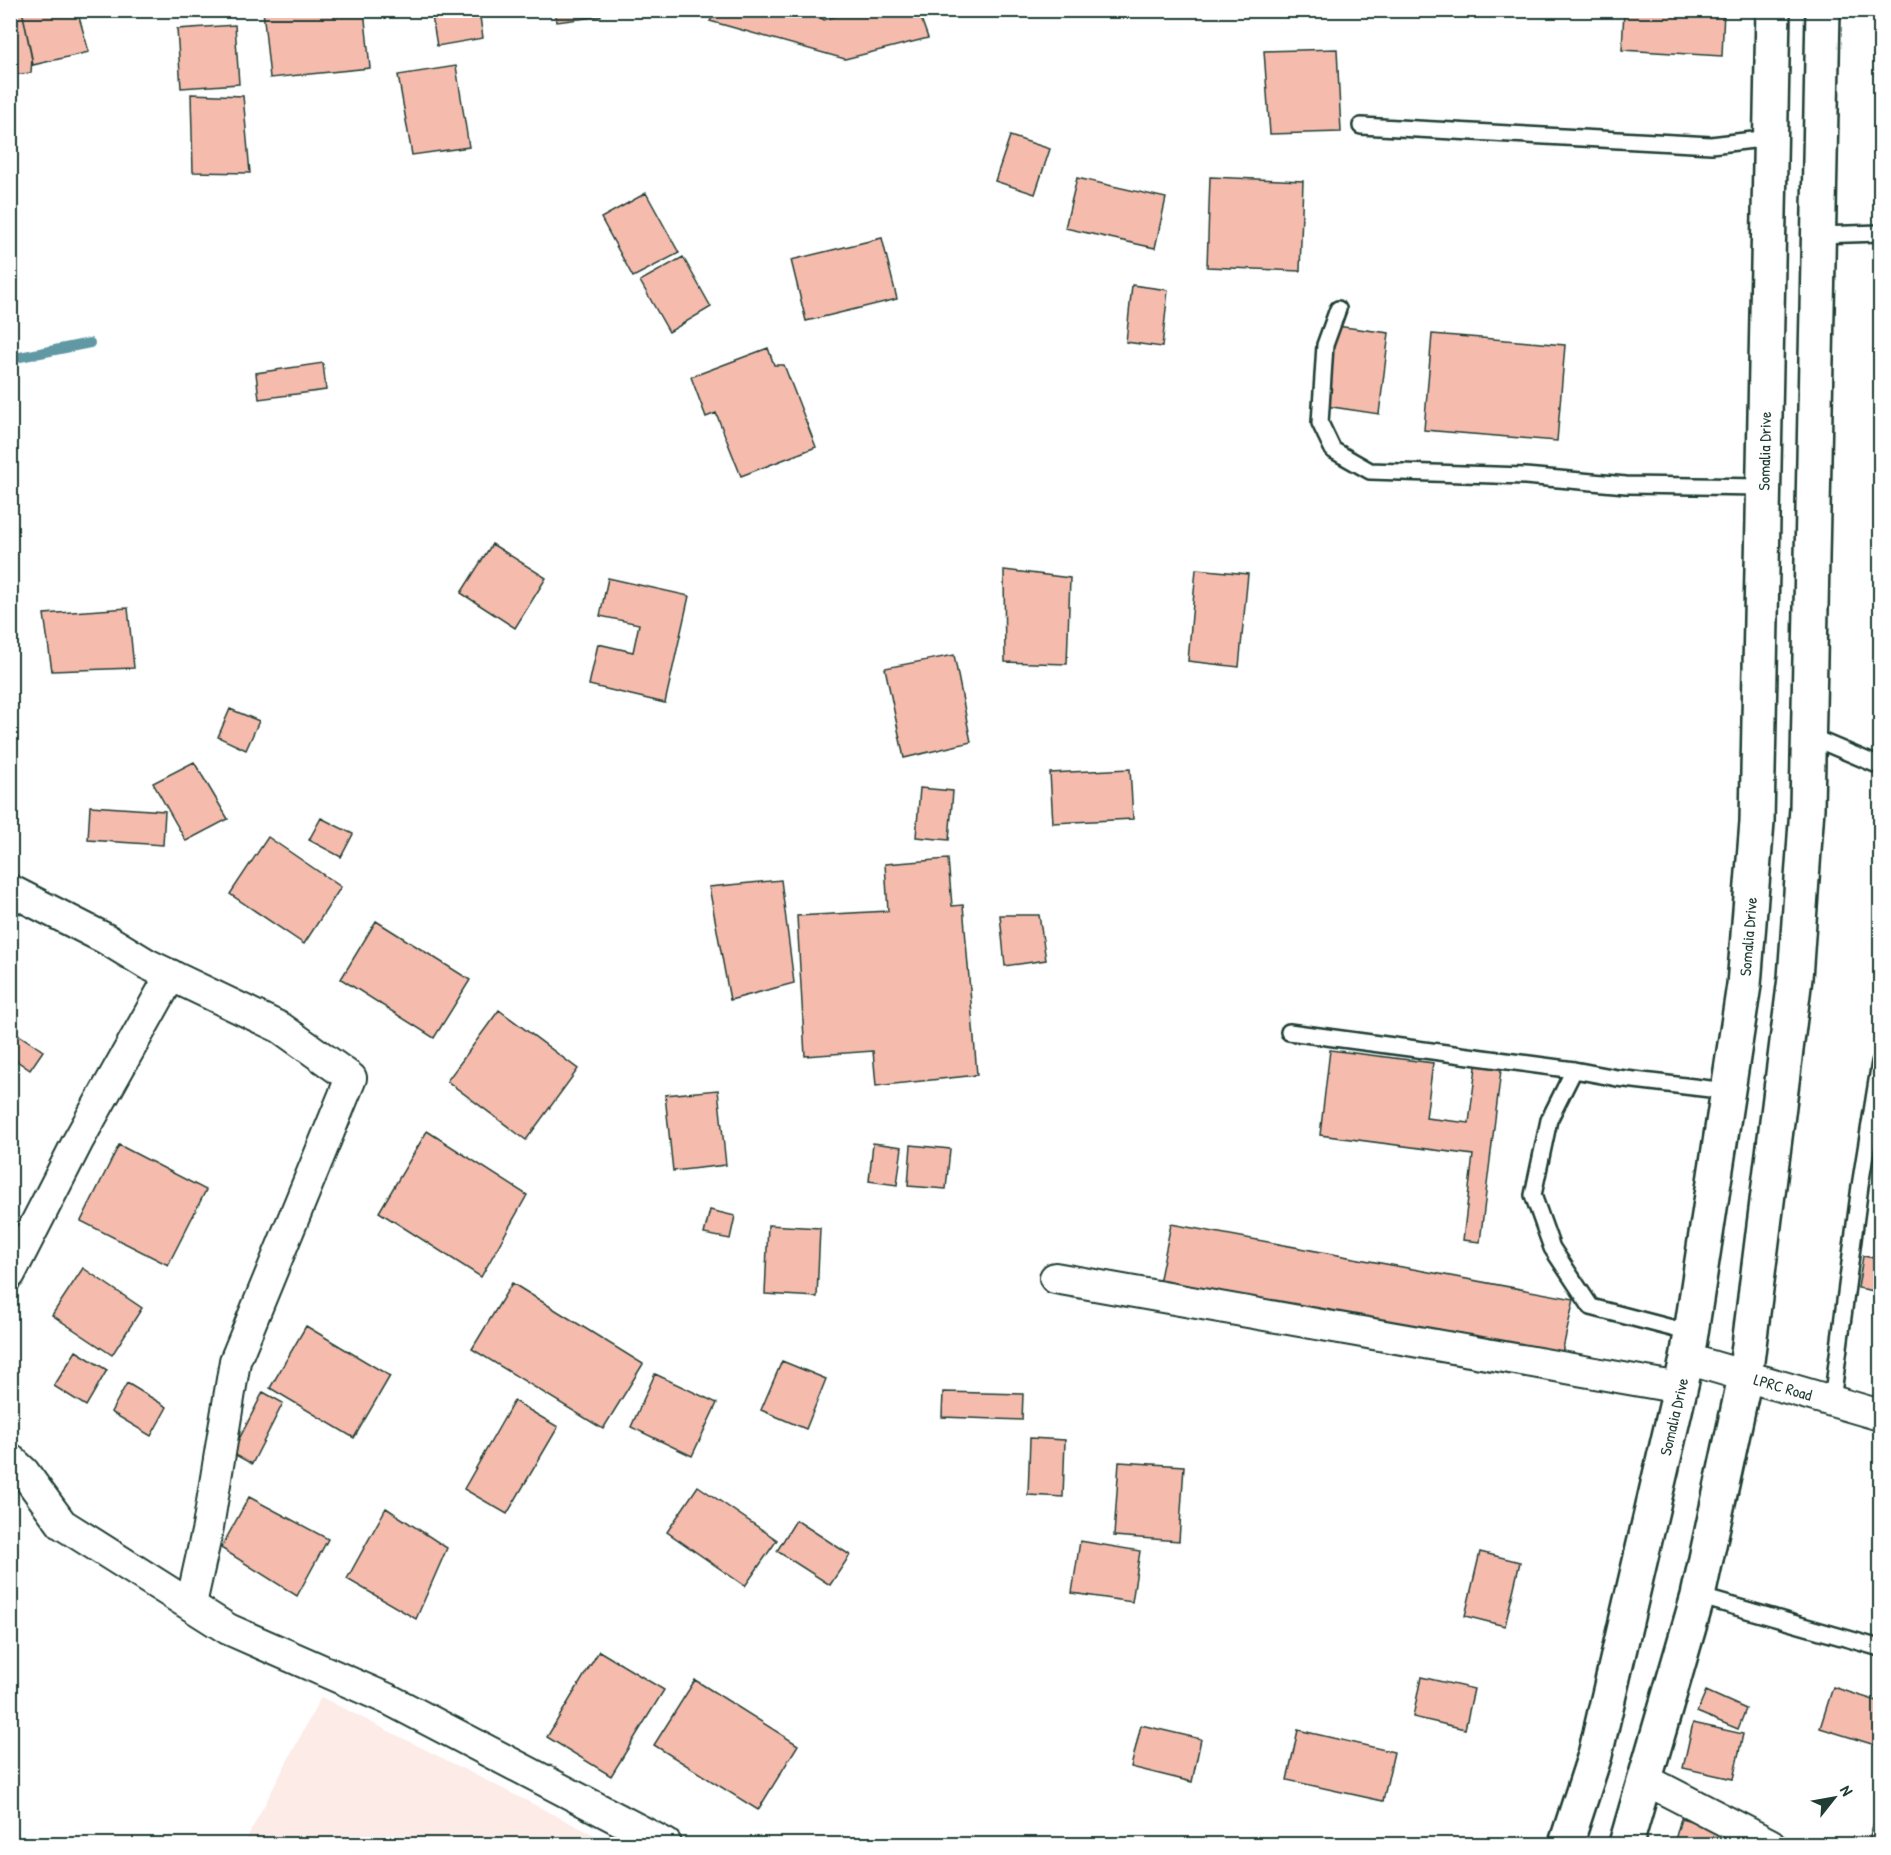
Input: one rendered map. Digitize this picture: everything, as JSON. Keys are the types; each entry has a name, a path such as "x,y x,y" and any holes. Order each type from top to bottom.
{"main road":[{"name":"Somalia Drive","path":"1566,1845 1595,1755 1686,1360 1744,985 1757,822 1773,10"},
{"path":"1626,1845 1698,1596 1745,1377 1795,978 1807,808 1823,10"}],"street":[{"path":"10,890 171,975 281,1028 351,1078 235,1361 212,1504 191,1604"},
{"path":"10,1274 78,1141 171,975"},
{"name":"LPRC Road","path":"1056,1278 1686,1360 1881,1415"},
{"path":"10,1459 24,1472 62,1524 228,1629 390,1700 666,1845"},
{"path":"1646,1780 1770,1845"}],"lane":[{"path":"1361,126 1711,145 1770,138"},
{"path":"1818,235 1881,233"},
{"path":"1338,309 1325,345 1320,423 1333,450 1370,471 1525,476 1626,485 1763,488"},
{"path":"1809,736 1881,766"},
{"path":"1289,1032 1727,1091"},
{"path":"1832,1401 1860,1186 1881,1062"},
{"path":"1574,1070 1549,1120 1533,1195 1552,1248 1591,1307 1686,1360"},
{"path":"1698,1596 1881,1648"}],"shaded area":[{"path":"321,1697 612,1844 244,1844"}],"building":[{"path":"10,10 22,10 32,58 31,73 10,75"},
{"path":"22,10 77,10 89,52 33,65"},
{"path":"263,10 364,10 370,68 270,78"},
{"path":"431,10 479,10 483,38 437,46"},
{"path":"555,10 600,10 601,16 557,22"},
{"path":"718,10 808,10 824,20 855,10 918,10 928,38 845,59 710,21"},
{"path":"1624,10 1724,10 1722,56 1622,50"},
{"path":"235,25 239,84 181,88 177,29"},
{"path":"1337,49 1341,132 1270,134 1264,51"},
{"path":"456,66 469,147 412,155 398,75"},
{"path":"191,94 243,96 250,173 193,172"},
{"path":"1010,136 1050,149 1035,194 995,181"},
{"path":"1210,177 1303,181 1300,271 1207,267"},
{"path":"1077,178 1166,198 1155,248 1065,228"},
{"path":"646,193 679,253 633,277 601,218"},
{"path":"882,238 897,299 806,321 791,260"},
{"path":"683,257 711,307 669,332 640,281"},
{"path":"1132,285 1168,290 1162,347 1126,342"},
{"path":"1336,326 1389,333 1379,414 1326,406"},
{"path":"1432,334 1565,345 1557,441 1424,430"},
{"path":"768,348 774,365 784,365 816,447 741,476 716,413 706,417 691,377"},
{"path":"323,363 326,390 259,399 256,373"},
{"path":"492,544 546,578 515,628 461,593"},
{"path":"1196,569 1248,574 1239,667 1188,661"},
{"path":"1004,570 1070,578 1067,664 1005,662"},
{"path":"608,578 689,596 665,703 589,685 598,644 633,652 639,624 600,616"},
{"path":"128,608 134,668 52,671 44,614"},
{"path":"954,655 971,742 904,758 885,668"},
{"path":"230,709 259,721 246,750 218,737"},
{"path":"194,762 228,819 186,841 153,783"},
{"path":"1130,769 1133,819 1053,823 1050,773"},
{"path":"920,788 953,791 949,840 916,837"},
{"path":"90,806 165,811 163,845 88,840"},
{"path":"321,818 353,834 341,857 309,840"},
{"path":"268,837 341,887 304,944 230,894"},
{"path":"948,859 952,906 963,905 977,1075 876,1086 873,1051 805,1056 797,916 888,911 885,864"},
{"path":"781,880 794,983 730,1000 709,887"},
{"path":"1000,915 1039,915 1046,960 1005,966"},
{"path":"376,921 470,980 434,1038 341,979"},
{"path":"499,1010 578,1069 526,1140 447,1081"},
{"path":"10,1029 43,1051 30,1070 10,1056"},
{"path":"1330,1050 1433,1063 1426,1118 1469,1123 1477,1059 1502,1062 1480,1242 1463,1240 1473,1155 1320,1135"},
{"path":"718,1090 726,1165 673,1171 665,1095"},
{"path":"427,1131 527,1195 481,1277 379,1212"},
{"path":"873,1143 902,1147 897,1185 869,1181"},
{"path":"119,1145 206,1190 168,1265 81,1221"},
{"path":"911,1145 950,1149 946,1189 908,1186"},
{"path":"710,1210 735,1216 730,1239 704,1234"},
{"path":"1171,1224 1574,1299 1560,1362 1157,1293"},
{"path":"768,1225 820,1228 817,1297 765,1294"},
{"path":"1863,1256 1880,1259 1880,1292 1858,1288"},
{"path":"83,1268 142,1308 112,1355 52,1315"},
{"path":"512,1283 643,1364 603,1429 472,1349"},
{"path":"306,1326 390,1376 354,1438 270,1388"},
{"path":"76,1351 107,1370 86,1406 54,1386"},
{"path":"782,1361 826,1379 806,1429 761,1410"},
{"path":"655,1374 717,1403 692,1456 631,1427"},
{"path":"127,1383 167,1407 151,1436 111,1412"},
{"path":"263,1392 283,1403 252,1464 232,1453"},
{"path":"943,1392 1023,1394 1022,1420 942,1417"},
{"path":"514,1401 558,1427 507,1514 464,1489"},
{"path":"1030,1438 1065,1440 1063,1497 1028,1495"},
{"path":"1119,1462 1184,1466 1179,1541 1114,1536"},
{"path":"698,1486 777,1540 745,1586 667,1532"},
{"path":"249,1497 328,1539 297,1596 221,1548"},
{"path":"386,1508 447,1548 416,1619 347,1579"},
{"path":"796,1520 850,1555 830,1585 777,1551"},
{"path":"1080,1541 1140,1551 1132,1602 1072,1593"},
{"path":"1480,1552 1520,1562 1505,1626 1465,1616"},
{"path":"599,1651 664,1690 611,1776 547,1737"},
{"path":"1421,1677 1474,1689 1465,1729 1413,1717"},
{"path":"695,1680 798,1745 758,1810 654,1745"},
{"path":"1833,1687 1880,1702 1880,1727 1875,1745 1820,1728"},
{"path":"1706,1691 1746,1709 1738,1729 1697,1712"},
{"path":"1693,1723 1743,1734 1733,1779 1683,1768"},
{"path":"1141,1725 1201,1739 1192,1782 1131,1767"},
{"path":"1298,1730 1394,1752 1383,1801 1287,1780"},
{"path":"1681,1818 1723,1830 1720,1844 1674,1844"},
{"path":"1874,1822 1880,1826 1880,1844 1868,1844"}],"waterway":[{"path":"10,359 90,343"}]}
